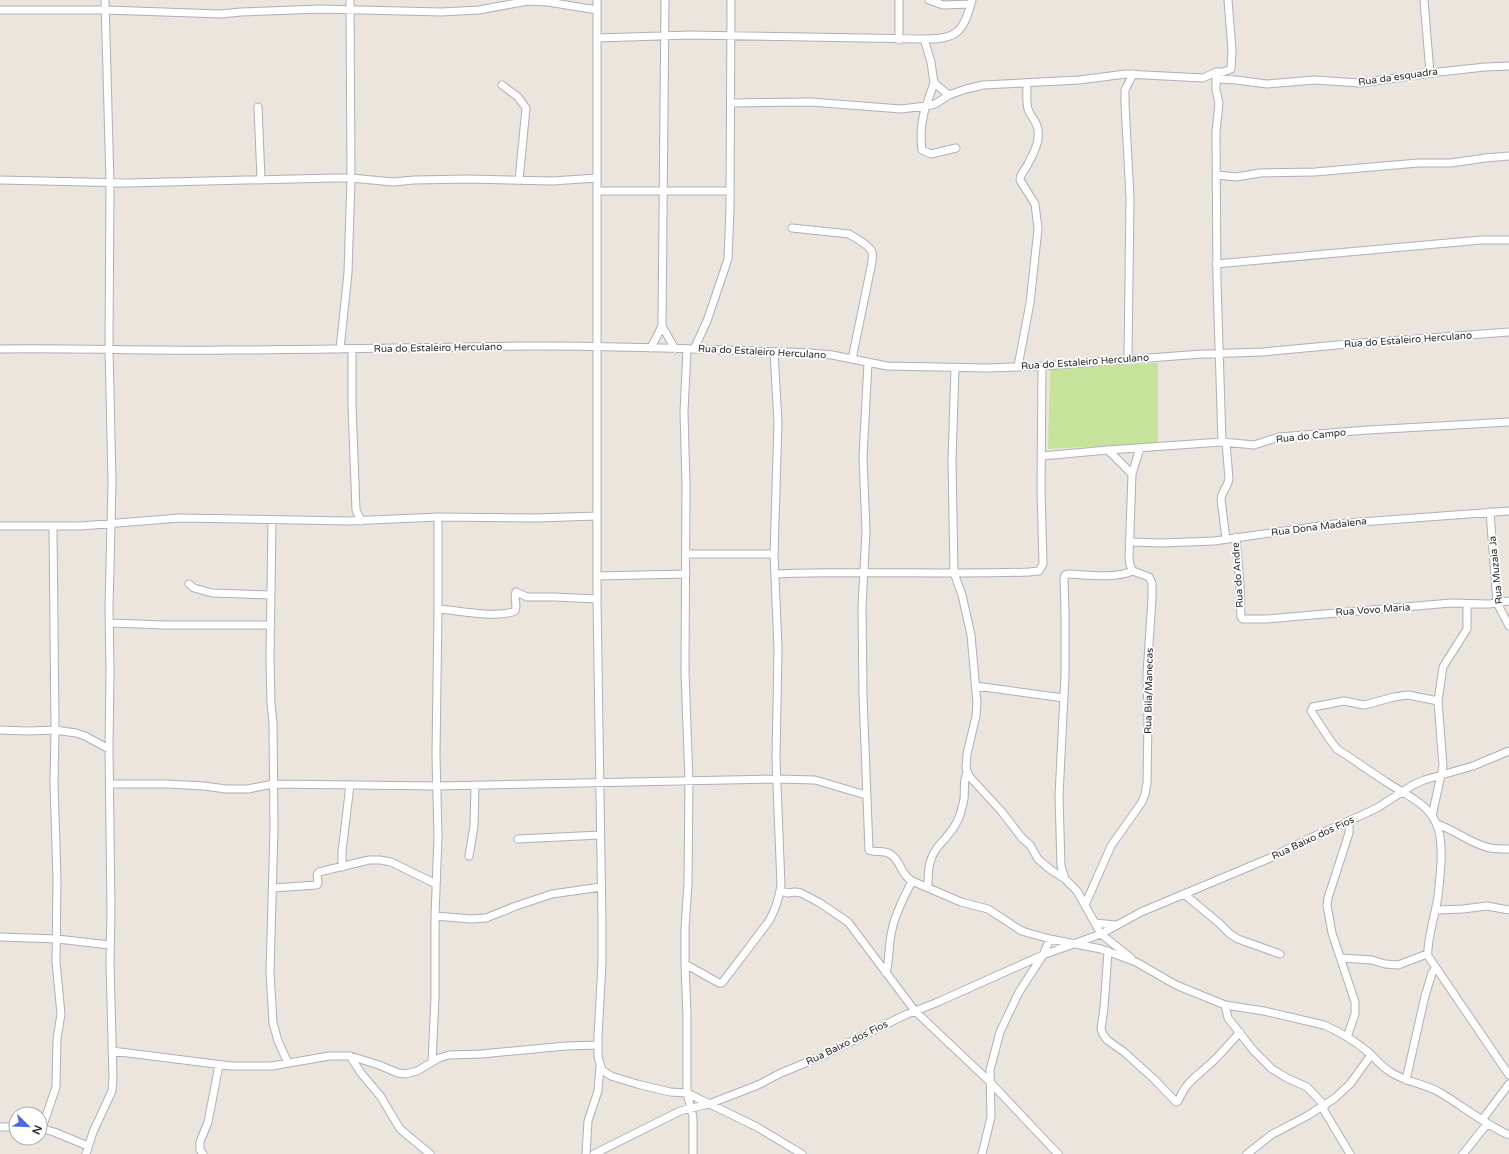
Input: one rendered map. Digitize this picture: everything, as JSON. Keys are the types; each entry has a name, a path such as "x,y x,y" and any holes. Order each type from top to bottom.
{"street":[{"path":"86,1154 88,1146 112,1091 109,748 112,482 109,348 110,182 106,0"},
{"path":"340,349 348,273 351,178 350,0"},
{"path":"586,1154 588,1121 598,1091 600,1066 598,1045 602,962 597,599 597,0"},
{"path":"650,348 662,326 665,0"},
{"path":"693,1154 693,1117 687,1094 685,964 685,928 688,883 689,781 685,672 686,484 684,412 691,349 707,321 728,259 730,191 731,0"},
{"path":"900,0 900,40"},
{"path":"597,38 664,35 900,40 939,38 956,34 961,29 965,21 971,2 943,5 930,0"},
{"path":"1203,78 1212,82 1223,72 1231,69 1232,50 1228,0"},
{"path":"1424,0 1430,73"},
{"path":"0,10 106,10 221,14 320,9 460,11 486,9 528,1 548,2 597,10"},
{"path":"924,39 931,62 934,83 921,121 920,138 922,150 931,154 956,148"},
{"name":"Rua da esquadra","path":"1216,79 1267,84 1314,80 1360,83 1430,73 1509,66"},
{"path":"731,103 811,102 902,109 935,104 949,95 983,85 1027,84 1133,74 1216,79"},
{"path":"1128,359 1130,198 1125,90 1133,74"},
{"path":"1216,79 1219,103 1216,132 1216,264 1224,442 1230,478 1221,495 1226,539"},
{"path":"934,83 949,95"},
{"path":"1018,366 1030,303 1038,240 1035,204 1020,180 1037,145 1038,137 1036,122 1027,104 1027,84"},
{"path":"502,85 518,97 526,108 519,180"},
{"path":"258,107 262,180"},
{"path":"1217,175 1236,177 1260,174 1316,172 1418,163 1451,163 1509,156"},
{"path":"0,180 110,182 128,184 332,178 351,178 393,182 468,179 552,181 597,178"},
{"path":"597,191 730,191"},
{"path":"792,228 849,234 871,250 873,254 852,359"},
{"path":"1216,264 1475,241 1509,240"},
{"path":"662,326 675,349"},
{"name":"Rua do Estaleiro Herculano","path":"0,349 109,348 128,351 526,346 650,348 810,353 887,366 954,368 1042,366 1128,359 1264,352 1509,332"},
{"path":"352,349 352,405 356,510 361,521"},
{"path":"685,964 718,983 722,983 769,921 775,911 780,891 777,779 778,647 774,554 778,423 774,352"},
{"path":"868,363 863,457 863,487 866,523 863,572 862,695 869,850 874,852 884,851 891,854 896,858 906,877 912,881 961,902 988,909 1020,930 1050,939 1108,951 1136,962 1176,985 1225,1005 1264,1010 1324,1025 1347,1037 1371,1055 1388,1071 1406,1080 1429,1087 1485,1122 1509,1135"},
{"path":"776,574 863,572 954,574 1030,572 1039,571 1042,569 1042,366"},
{"path":"928,887 928,870 931,860 937,848 953,830 960,815 964,799 964,780 967,772 967,754 977,712 971,635 962,595 954,574 952,460 954,368"},
{"name":"Rua do Campo","path":"1042,456 1224,442 1254,445 1279,437 1509,422"},
{"path":"1065,879 1061,866 1058,796 1063,734 1065,675 1065,576 1068,574 1112,576 1122,575 1133,571 1129,558 1132,474 1140,448"},
{"path":"1108,450 1132,474"},
{"path":"348,521 356,510"},
{"name":"Rua Dona Madalena","path":"1129,542 1162,543 1226,539 1334,524 1509,511"},
{"name":"Rua Muzaia Ja","path":"1490,512 1497,603 1509,626"},
{"path":"0,526 112,524 179,518 361,521 438,516 537,518 597,516"},
{"path":"432,1062 435,998 435,916 438,837 436,755 438,516"},
{"path":"272,520 271,703 273,729 273,888 270,933 271,1006 275,1034 288,1063"},
{"path":"48,1109 56,1087 57,1039 61,1014 58,984 54,784 55,730 53,526"},
{"name":"Rua do Andre","path":"1236,537 1241,613"},
{"path":"686,554 774,554"},
{"name":"Rua Bila/Manecas","path":"1085,905 1111,846 1142,802 1146,789 1148,721 1147,674 1152,583 1149,577 1133,571"},
{"path":"597,576 686,574"},
{"path":"189,584 194,588 212,593 271,595"},
{"path":"438,609 490,614 511,613 515,611 516,608 516,592 527,597 556,596 597,599"},
{"name":"Rua Vovo Maria","path":"1241,613 1241,617 1243,619 1267,619 1451,603 1489,604 1509,601"},
{"path":"1432,816 1443,766 1438,701 1443,667 1467,629 1467,604"},
{"path":"110,623 164,625 271,625"},
{"path":"976,686 1064,698"},
{"path":"1438,701 1408,695 1394,697 1364,706 1344,701 1329,703 1312,708 1312,712 1330,740 1338,749 1402,792 1415,799 1432,816 1437,824 1440,850 1440,870 1436,910 1427,954 1509,1075"},
{"path":"0,730 55,730 76,733 109,748"},
{"name":"Rua Baixo dos Fios","path":"594,1154 669,1116 691,1108 709,1104 758,1085 781,1073 820,1057 878,1027 914,1011 1043,955 1086,941 1141,912 1270,858 1377,808 1413,785 1473,766 1509,751"},
{"path":"967,772 1002,812 1022,838 1030,845 1038,859 1065,879 1077,891 1101,934 1136,962"},
{"path":"110,784 167,784 226,789 248,789 273,784 437,786 777,779 815,780 866,795"},
{"path":"342,867 342,852 350,785"},
{"path":"469,856 474,826 476,785"},
{"path":"1413,785 1415,799"},
{"path":"1347,1037 1355,1014 1356,1006 1329,920 1327,902 1349,833 1349,821"},
{"path":"1437,824 1449,828 1487,847 1509,849"},
{"path":"518,839 600,835"},
{"path":"273,888 317,885 318,873 369,860 391,862 436,884"},
{"path":"886,972 893,924 912,881"},
{"path":"435,916 471,919 486,918 537,898 552,894 601,887"},
{"path":"780,891 788,894 795,892 801,893 820,903 848,922 914,1011 990,1082 1058,1154"},
{"path":"1184,894 1234,936 1280,954"},
{"path":"1436,910 1487,906 1509,910"},
{"path":"1095,923 1116,925"},
{"path":"0,937 57,939 110,945"},
{"path":"982,1154 991,1117 991,1065 1006,1018 1022,985 1043,955 1050,939"},
{"path":"1108,951 1101,1029 1102,1034 1107,1040 1124,1052 1154,1079 1176,1102 1178,1101 1185,1086 1211,1064 1240,1032"},
{"path":"1341,958 1372,960 1385,964 1398,965 1427,954"},
{"path":"1406,1080 1425,996 1432,973 1436,968"},
{"path":"1225,1005 1228,1018 1254,1051 1272,1069 1307,1087 1324,1106 1350,1154"},
{"path":"112,1051 219,1065 263,1066 329,1056 350,1056 398,1073 406,1074 417,1071 432,1062 449,1055 486,1054 566,1046 598,1045"},
{"path":"1247,1154 1271,1135 1324,1106 1350,1084 1371,1055"},
{"path":"350,1056 381,1097 400,1129 430,1154"},
{"path":"203,1154 200,1150 200,1142 208,1122 219,1065"},
{"path":"600,1066 602,1070 611,1076 664,1090 687,1094 757,1127 802,1154"},
{"path":"1463,1154 1509,1084"},
{"path":"48,1131 88,1146"}],"green space":[{"path":"1158,363 1158,443 1048,449 1050,369"}]}
